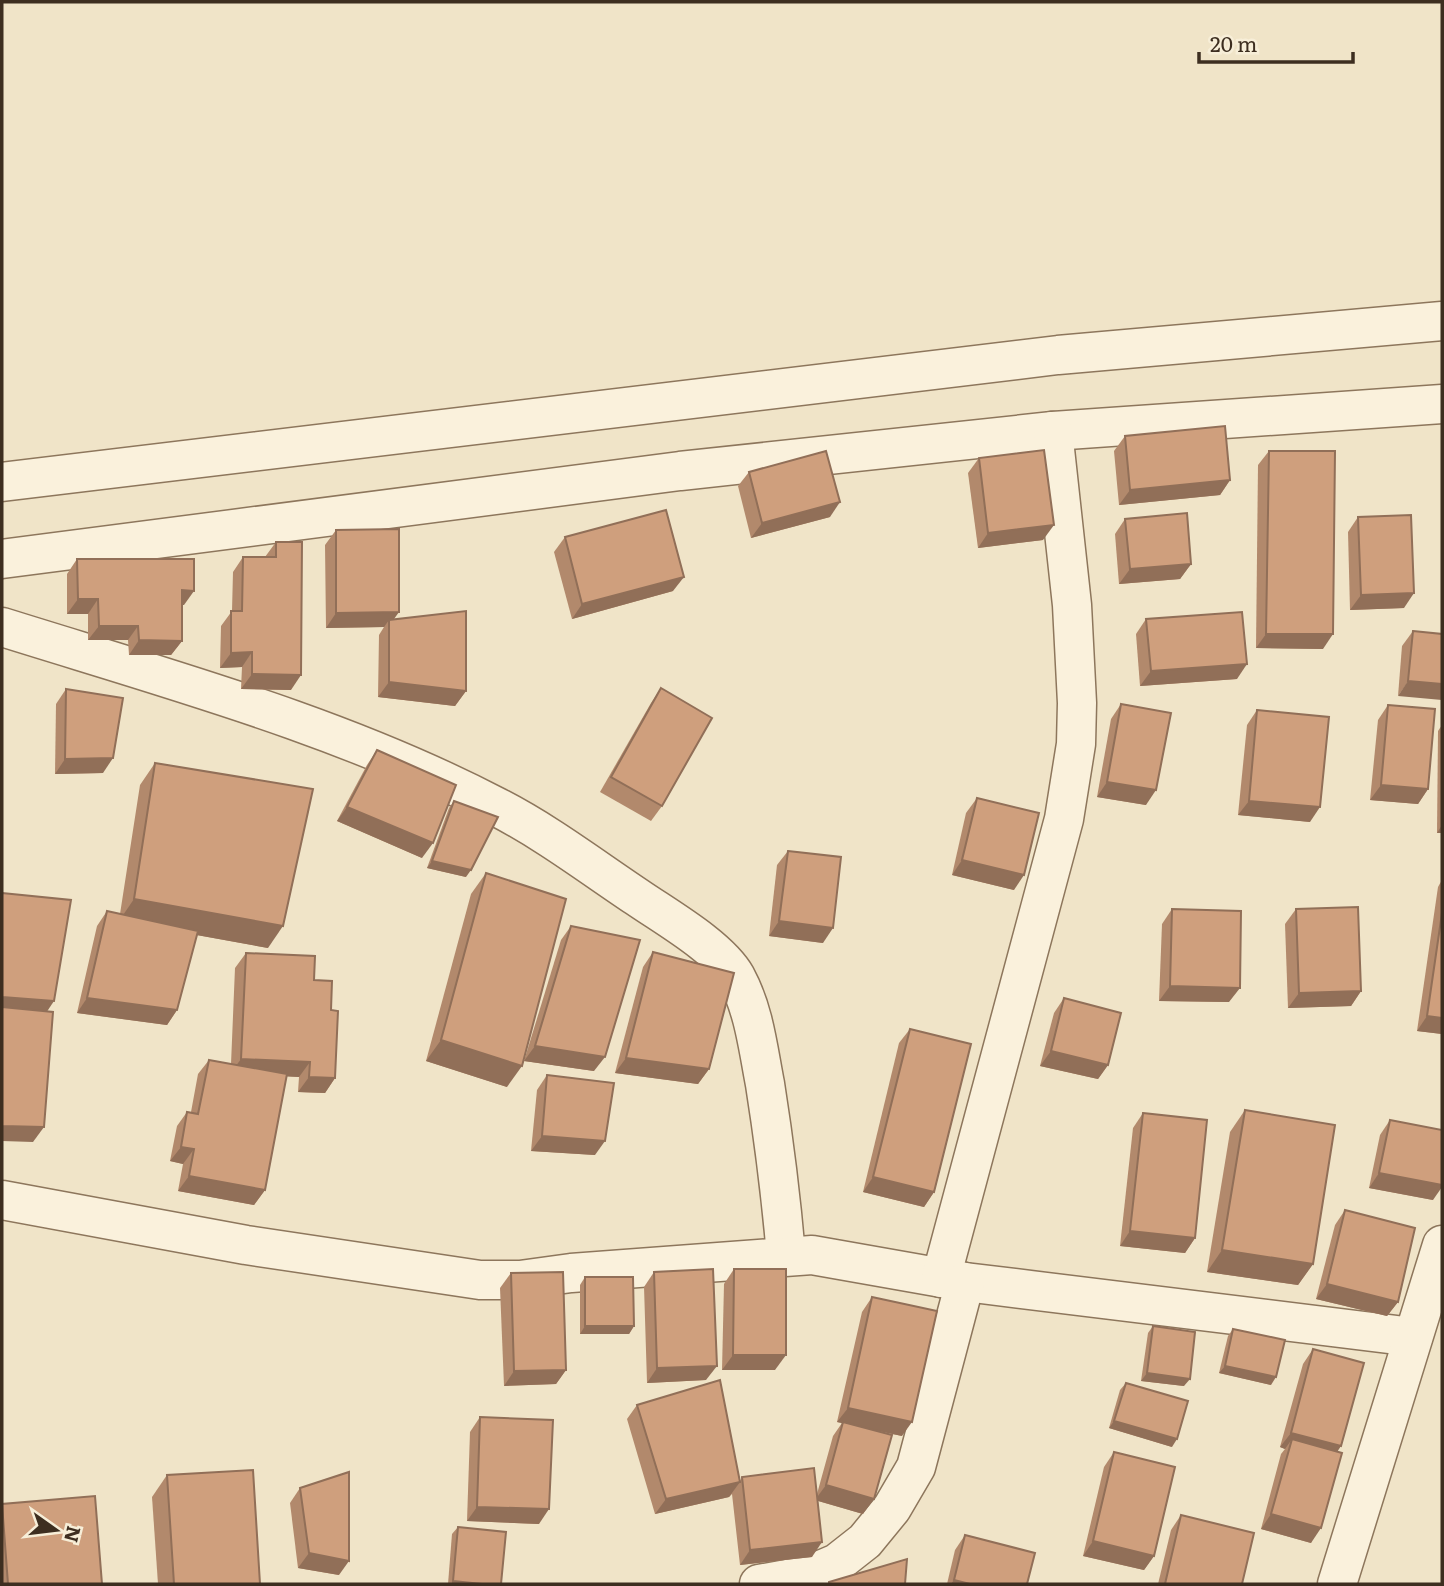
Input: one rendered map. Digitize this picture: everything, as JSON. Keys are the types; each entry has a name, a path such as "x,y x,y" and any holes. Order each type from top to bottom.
{"street":[{"path":"2,482 1058,355 1442,321"},
{"path":"2,559 680,471 1053,431 1442,404"},
{"path":"759,1584 809,1575 837,1563 865,1541 892,1508 916,1467 953,1280 1064,819 1076,744 1072,605 1053,431"},
{"path":"2,627 289,720 361,746 453,785 500,808 600,872 716,956 734,974 746,999 757,1037 776,1153 786,1255"},
{"path":"2,1200 246,1245 480,1280 520,1280 571,1273 786,1255 844,1258 953,1280 1413,1336"},
{"path":"1337,1584 1442,1245"}],"building":[{"path":"1225,426 1230,480 1130,490 1125,436"},
{"path":"1044,450 1054,525 988,533 979,458"},
{"path":"826,451 840,502 762,523 749,472"},
{"path":"1269,451 1335,451 1333,634 1266,634"},
{"path":"666,510 684,577 582,604 565,537"},
{"path":"1187,513 1191,564 1130,569 1125,519"},
{"path":"1411,515 1414,593 1361,595 1358,517"},
{"path":"399,529 399,612 336,613 336,530"},
{"path":"276,542 302,542 301,675 252,674 252,652 231,653 231,611 242,611 243,557 276,557"},
{"path":"77,559 194,559 194,591 182,590 182,641 139,640 138,626 99,626 98,599 78,599"},
{"path":"466,611 466,691 389,682 389,620"},
{"path":"1242,612 1247,664 1151,671 1146,619"},
{"path":"1413,631 1442,634 1442,684 1408,681"},
{"path":"661,688 712,718 662,806 611,777"},
{"path":"66,689 123,698 113,758 65,759"},
{"path":"1121,704 1171,713 1156,790 1107,782"},
{"path":"1388,705 1435,709 1428,789 1381,785"},
{"path":"1257,710 1329,717 1320,807 1249,801"},
{"path":"377,750 456,785 433,843 347,807"},
{"path":"155,763 313,789 283,926 134,899"},
{"path":"977,798 1039,813 1024,875 962,860"},
{"path":"454,801 498,817 471,870 432,861"},
{"path":"788,851 841,857 833,928 779,921"},
{"path":"486,873 566,899 522,1066 441,1040"},
{"path":"2,893 71,900 54,1001 2,997"},
{"path":"1358,907 1361,991 1299,993 1296,909"},
{"path":"1172,909 1241,911 1240,988 1170,986"},
{"path":"107,911 198,931 177,1010 87,998"},
{"path":"1442,913 1442,1018 1427,1016"},
{"path":"571,926 640,940 605,1057 535,1046"},
{"path":"653,952 734,973 709,1069 626,1058"},
{"path":"246,953 315,956 314,980 332,981 331,1010 338,1011 335,1078 309,1077 310,1062 241,1059"},
{"path":"1064,998 1121,1013 1108,1065 1051,1051"},
{"path":"2,1007 53,1012 44,1127 2,1126"},
{"path":"910,1029 971,1044 934,1192 873,1177"},
{"path":"209,1060 287,1074 265,1190 189,1176 194,1149 181,1147 187,1112 198,1114"},
{"path":"547,1075 614,1083 605,1141 542,1136"},
{"path":"1245,1110 1335,1125 1313,1264 1222,1250"},
{"path":"1143,1113 1207,1120 1195,1238 1130,1231"},
{"path":"1390,1120 1442,1130 1442,1185 1379,1173"},
{"path":"1345,1210 1415,1228 1398,1302 1327,1284"},
{"path":"713,1269 717,1366 657,1368 654,1272"},
{"path":"734,1269 786,1269 786,1355 733,1355"},
{"path":"563,1272 566,1370 514,1371 511,1273"},
{"path":"585,1277 633,1277 634,1326 585,1326"},
{"path":"872,1297 937,1311 912,1422 848,1408"},
{"path":"1153,1326 1195,1332 1190,1379 1147,1373"},
{"path":"1233,1329 1285,1340 1276,1377 1225,1366"},
{"path":"1313,1349 1364,1363 1341,1446 1291,1433"},
{"path":"720,1380 740,1482 666,1499 637,1405"},
{"path":"1126,1383 1188,1401 1177,1439 1114,1421"},
{"path":"480,1417 553,1420 549,1509 477,1507"},
{"path":"843,1422 892,1435 874,1499 826,1485"},
{"path":"1292,1439 1342,1453 1321,1528 1271,1514"},
{"path":"1114,1452 1175,1467 1154,1556 1093,1541"},
{"path":"814,1468 822,1542 750,1550 742,1477"},
{"path":"253,1470 260,1584 174,1584 167,1475"},
{"path":"349,1472 349,1561 309,1553 300,1488"},
{"path":"95,1496 102,1584 8,1584 2,1504"},
{"path":"1181,1515 1254,1533 1242,1584 1165,1584"},
{"path":"458,1527 506,1532 501,1584 453,1581"},
{"path":"965,1535 1035,1553 1027,1584 970,1584 954,1580"},
{"path":"907,1559 905,1584 829,1584 829,1582"}]}
